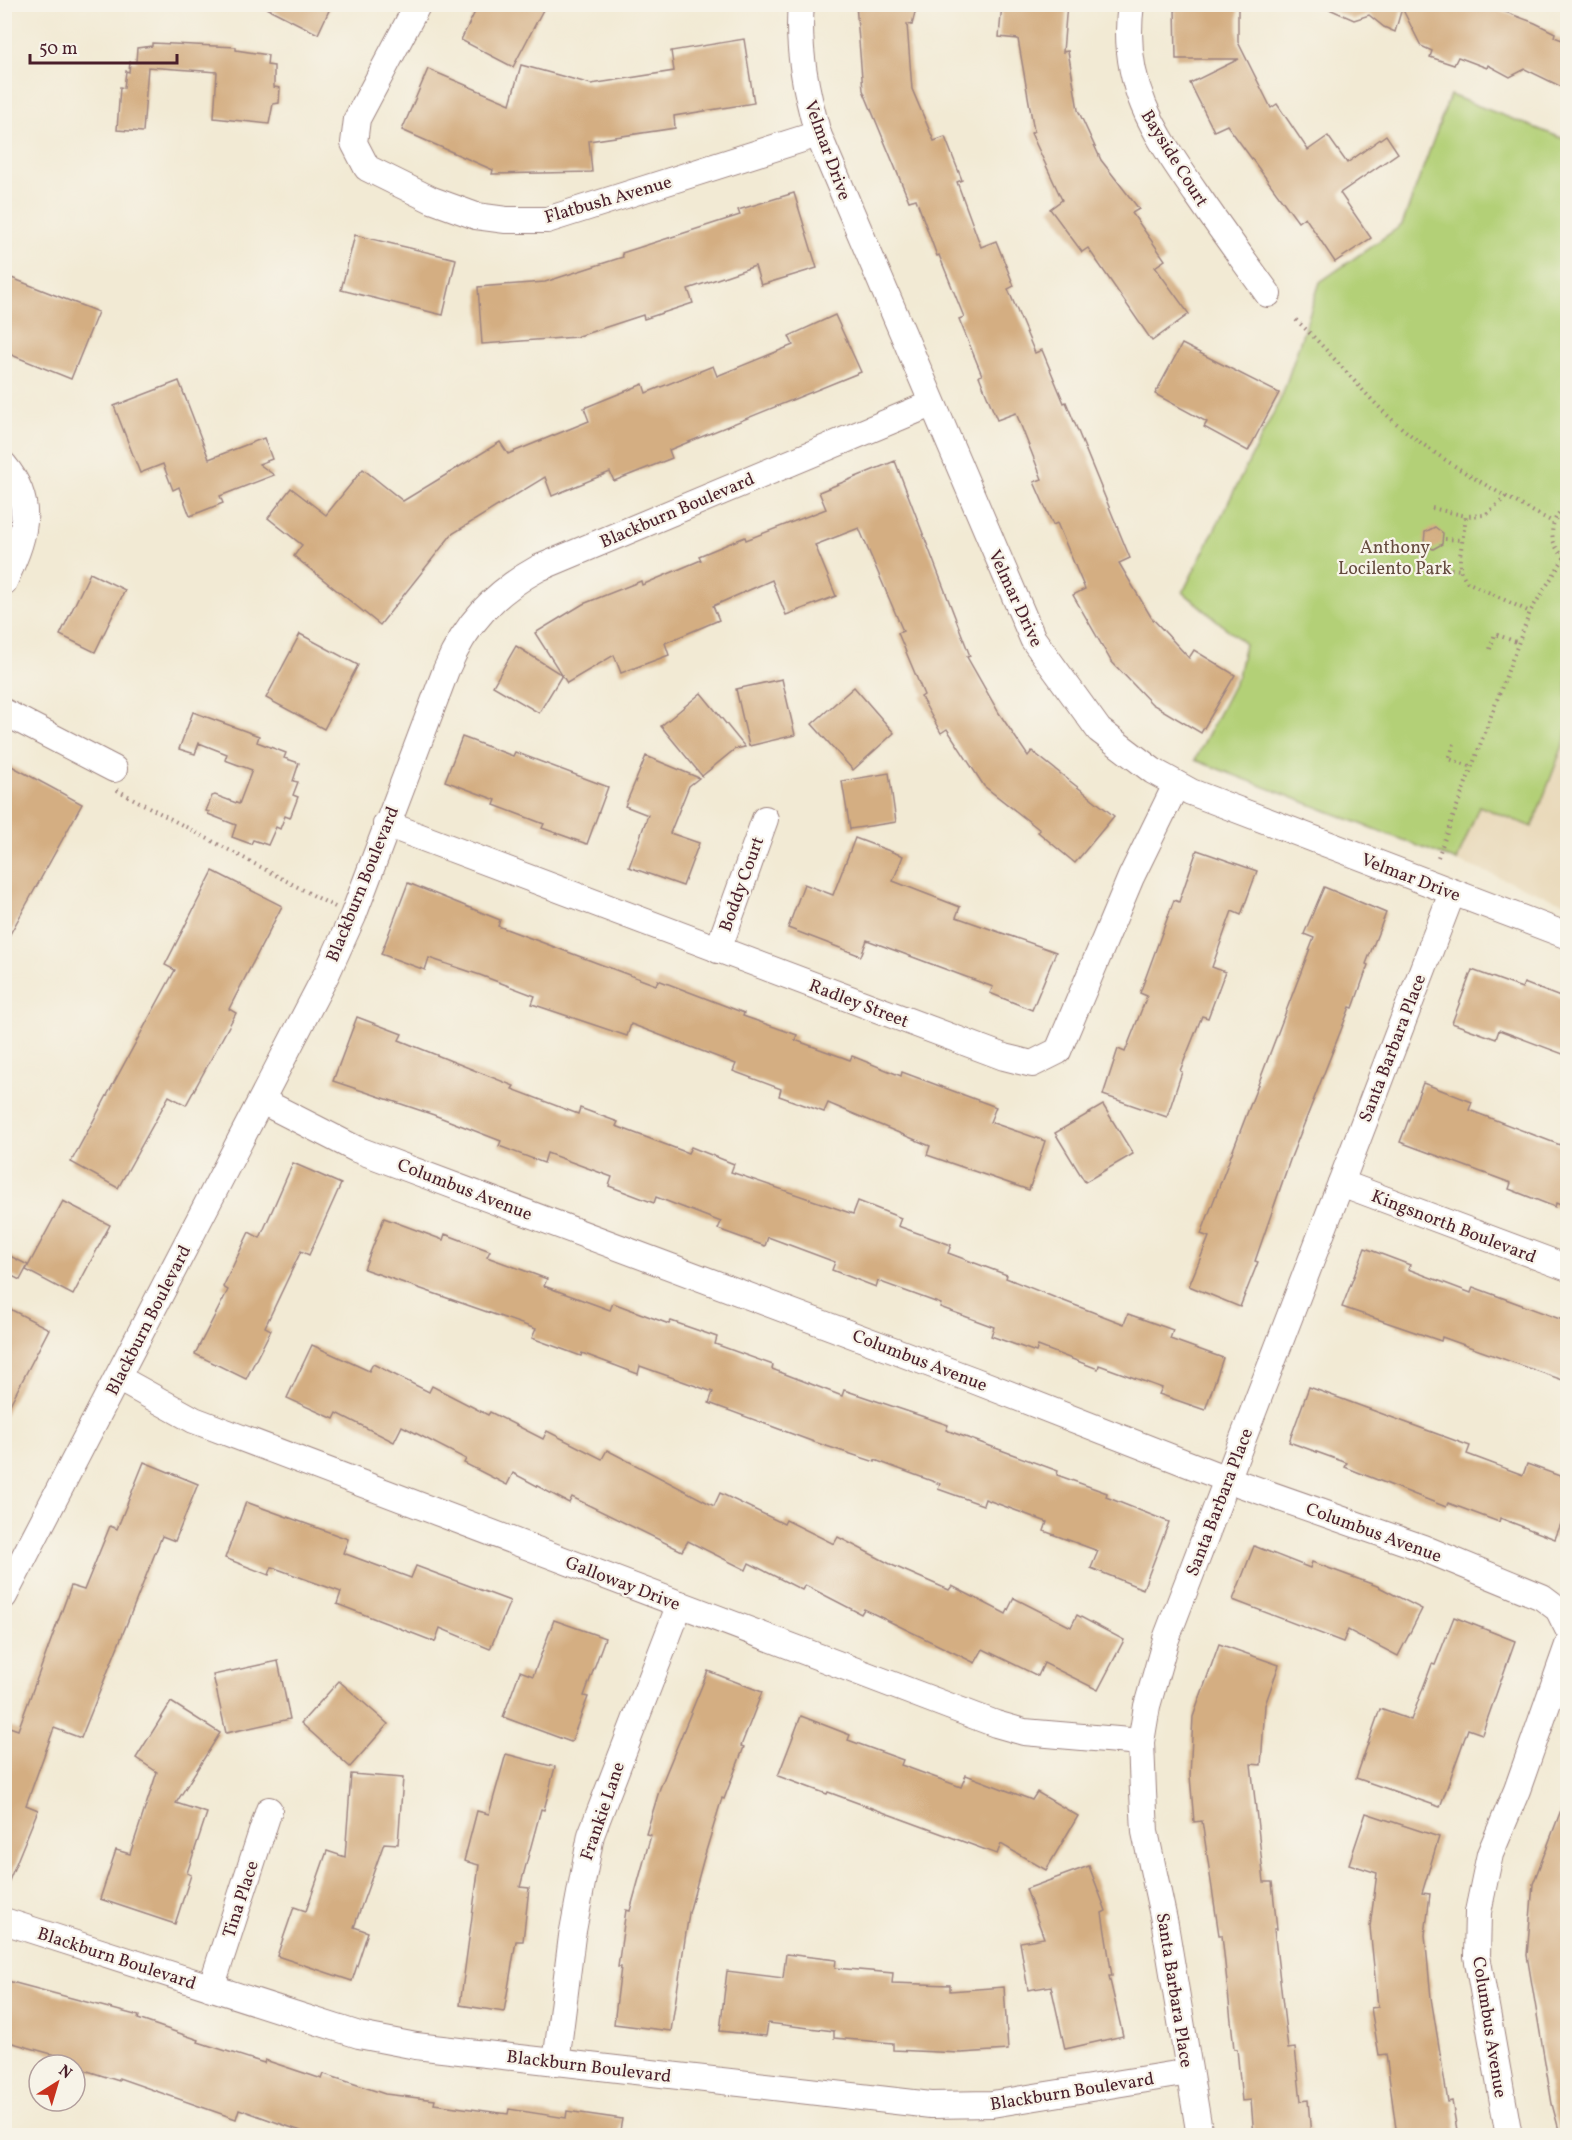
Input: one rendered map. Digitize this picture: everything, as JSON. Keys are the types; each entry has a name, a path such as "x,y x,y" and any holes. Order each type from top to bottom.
{"street":[{"name":"Flatbush Avenue","path":"418,4 357,119 354,143 367,168 432,200 476,216 506,220 547,219 818,134"},
{"name":"Velmar Drive","path":"801,4 800,24 805,85 818,134 1033,639 1099,730 1118,747 1176,785 1568,936"},
{"name":"Bayside Court","path":"1131,4 1129,57 1142,106 1173,159 1268,294"},
{"name":"Blackburn Boulevard","path":"4,1596 262,1101 344,937 454,650 477,615 512,584 539,568 931,404"},
{"path":"4,465 22,495 25,519 23,538 4,582"},
{"path":"4,712 111,777"},
{"name":"Radley Street","path":"386,824 1004,1057 1032,1064 1058,1051 1131,877 1176,785"},
{"name":"Boddy Court","path":"717,950 765,819"},
{"name":"Santa Barbara Place","path":"1200,2136 1165,1926 1145,1832 1141,1742 1147,1706 1166,1639 1229,1480 1452,892"},
{"name":"Columbus Avenue","path":"262,1101 356,1149 973,1380 1229,1480 1423,1548 1542,1597 1558,1609 1568,1629"},
{"name":"Kingsnorth Boulevard","path":"1341,1183 1568,1268"},
{"name":"Galloway Drive","path":"118,1378 195,1420 1005,1727 1041,1734 1141,1742"},
{"name":"Frankie Lane","path":"556,2063 572,1936 591,1835 680,1604"},
{"name":"Columbus Avenue","path":"1509,2136 1477,1956 1478,1912 1490,1854 1517,1790 1568,1645"},
{"name":"Tina Place","path":"211,1988 269,1810"},
{"name":"Blackburn Boulevard","path":"4,1921 385,2042 931,2105 963,2106 1024,2100 1189,2073"}],"path":[{"path":"1296,320 1386,414 1425,444 1506,497 1553,522"},
{"path":"1432,508 1466,516 1485,515 1506,497"},
{"path":"1438,857 1530,612 1566,558 1553,542 1553,522 1557,513 1568,505"},
{"path":"1466,516 1460,570 1467,582 1530,612"},
{"path":"1445,539 1462,540"},
{"path":"1445,568 1460,570"},
{"path":"1490,649 1495,634 1519,643"},
{"path":"1454,744 1449,759 1473,767"},
{"path":"111,777 338,909"}],"shaded area":[{"path":"1567,735 1567,904 1457,861 1479,805 1532,826"}],"green space":[{"name":"Anthony Locilento Park","path":"1450,95 1567,140 1567,735 1532,827 1479,806 1457,861 1195,760 1238,676 1245,644 1183,592 1282,396 1320,282 1402,225"}],"building":[{"path":"259,4 332,4 318,34"},
{"path":"479,4 546,4 513,67 461,40"},
{"path":"856,4 917,4 912,25 907,24 912,89 934,141 945,137 962,180 957,182 981,247 996,241 1014,286 1008,289 1035,353 1042,350 1064,403 1066,402 1130,558 1119,563 1151,617 1189,658 1194,650 1235,675 1201,733 1152,704 1111,661 1073,595 1085,589 1057,523 1053,525 1034,482 1042,479 1016,413 997,420 979,376 982,375 959,319 964,317 939,255 937,256 916,199 909,201 863,90"},
{"path":"1002,4 1067,4 1063,52 1068,51 1078,110 1101,160 1139,209 1132,213 1165,260 1155,267 1189,314 1152,341 1088,248 1082,252 1050,209 1062,200 1031,133 1034,131 1018,39 999,37"},
{"path":"1318,4 1474,4 1490,11 1492,7 1535,23 1555,33 1554,37 1568,42 1568,90 1525,69 1510,77 1488,65 1487,68 1458,57 1454,65 1430,57 1432,51 1421,46 1402,8 1395,32 1384,27 1369,15 1354,20"},
{"path":"1175,6 1238,6 1238,42 1271,108 1277,104 1308,150 1328,136 1347,163 1386,135 1398,153 1340,193 1371,238 1335,262 1305,217 1298,222 1227,125 1214,131 1190,83 1239,59 1176,59"},
{"path":"744,39 754,103 674,116 675,128 589,141 592,172 492,174 493,170 402,130 428,69 510,104 521,65 591,84 674,71 671,51"},
{"path":"152,43 236,47 236,50 268,55 267,65 274,66 274,87 280,88 279,103 273,104 269,124 214,118 217,72 148,67 143,132 117,130 120,87 124,88 126,71 129,72 130,62 136,62 137,48 152,46"},
{"path":"794,193 817,268 761,285 755,266 688,289 693,303 644,319 643,315 576,337 482,344 478,287 545,282 623,257 622,253 740,215 738,210"},
{"path":"355,235 456,259 443,315 341,290"},
{"path":"4,275 98,312 71,379 4,352"},
{"path":"835,315 861,372 669,450 672,458 614,481 610,472 552,496 545,477 452,534 380,625 294,556 302,545 268,518 291,488 326,515 363,469 403,501 500,442 508,454 589,421 584,408 643,384 646,393 713,366 717,376 793,345 789,336"},
{"path":"1182,344 1279,393 1248,451 1204,427 1207,422 1155,394"},
{"path":"179,381 209,459 264,438 272,459 259,464 274,475 220,496 223,503 190,516 179,487 173,490 163,464 140,473 114,406"},
{"path":"895,461 970,656 967,657 999,713 1028,756 1032,751 1114,816 1075,863 1038,832 1040,830 984,786 947,729 941,733 921,697 924,695 898,633 903,631 859,528 815,545 836,596 786,615 772,580 713,606 719,620 665,643 669,655 621,673 614,655 567,683 535,633 583,604 641,581 642,585 701,560 699,556 745,537 746,540 826,509 819,492"},
{"path":"1435,527 1443,533 1442,544 1433,549 1424,543 1425,532"},
{"path":"90,573 125,590 95,652 60,635"},
{"path":"300,634 358,665 324,729 266,698"},
{"path":"516,646 562,675 539,713 493,686"},
{"path":"782,679 795,735 749,746 736,689"},
{"path":"854,687 894,733 853,770 812,724"},
{"path":"701,693 745,747 735,749 702,776 661,726"},
{"path":"193,712 259,736 257,742 286,753 284,758 299,763 293,781 298,782 293,795 298,797 290,818 285,816 280,829 276,827 268,845 253,840 251,844 232,837 236,825 208,814 209,812 206,811 212,796 215,795 239,804 252,770 225,760 227,754 199,743 195,754 179,749"},
{"path":"462,737 513,756 515,752 608,787 587,844 542,828 544,824 494,805 496,800 445,781"},
{"path":"646,756 699,778 689,786 670,833 699,843 683,886 629,867 648,815 625,806"},
{"path":"4,762 82,804 4,945"},
{"path":"889,773 896,822 850,829 842,781"},
{"path":"855,838 903,856 893,881 960,907 956,917 1056,952 1032,1010 990,993 993,987 867,940 861,956 788,928 804,884 833,895"},
{"path":"1197,850 1257,871 1241,915 1232,911 1212,967 1225,972 1208,1018 1202,1016 1180,1071 1182,1072 1167,1117 1103,1095 1118,1049 1125,1052 1147,996 1140,993 1174,900 1179,902"},
{"path":"213,871 282,906 229,1009 236,1013 186,1105 169,1096 118,1188 71,1162 175,970 165,965"},
{"path":"408,883 500,920 498,926 656,985 658,980 744,1013 743,1016 797,1035 795,1040 850,1060 852,1056 901,1076 902,1072 996,1107 990,1122 1045,1141 1029,1190 927,1155 930,1146 828,1103 824,1112 779,1096 781,1089 733,1071 736,1064 631,1024 627,1036 532,1004 535,996 429,958 425,970 381,954"},
{"path":"1324,887 1386,913 1366,964 1368,965 1353,1008 1350,1007 1290,1160 1255,1261 1258,1262 1240,1307 1189,1286 1209,1237 1201,1234 1314,938 1304,934"},
{"path":"1472,970 1522,988 1524,983 1568,1000 1568,1056 1499,1030 1496,1039 1452,1023"},
{"path":"357,1017 402,1034 399,1040 514,1086 512,1089 578,1114 580,1108 618,1122 616,1126 688,1153 691,1147 734,1164 731,1172 853,1214 858,1201 901,1218 898,1226 951,1245 948,1253 1007,1275 1006,1278 1056,1298 1124,1324 1128,1314 1173,1330 1170,1339 1223,1358 1205,1410 1159,1394 1162,1388 1099,1365 1098,1369 1038,1346 1036,1352 991,1336 994,1327 940,1307 941,1304 878,1281 876,1287 832,1270 835,1262 768,1237 765,1246 718,1229 721,1222 656,1197 654,1203 609,1186 612,1177 547,1153 544,1163 499,1146 501,1141 434,1115 333,1081"},
{"path":"1423,1083 1472,1102 1469,1110 1568,1148 1568,1208 1556,1203 1555,1207 1509,1189 1511,1183 1400,1142"},
{"path":"1103,1105 1133,1154 1085,1182 1055,1133"},
{"path":"293,1163 341,1184 309,1255 301,1251 265,1327 271,1330 246,1379 195,1354 228,1290 223,1287 249,1232 260,1238"},
{"path":"63,1201 110,1225 73,1295 26,1270"},
{"path":"384,1218 443,1240 445,1234 490,1251 487,1257 547,1279 544,1286 610,1310 613,1303 669,1324 671,1321 717,1337 715,1344 773,1365 772,1369 842,1396 844,1390 948,1425 946,1430 1058,1471 1057,1475 1107,1493 1106,1497 1169,1522 1143,1589 1091,1568 1098,1551 1044,1531 1047,1522 985,1499 983,1505 938,1489 940,1484 875,1460 875,1462 814,1442 709,1403 713,1392 640,1366 638,1374 582,1353 581,1356 532,1338 536,1329 364,1269"},
{"path":"1365,1248 1410,1265 1408,1269 1471,1293 1473,1287 1568,1322 1568,1382 1442,1337 1441,1341 1342,1307"},
{"path":"4,1253 28,1265 20,1280 4,1272"},
{"path":"4,1306 49,1329 4,1416"},
{"path":"312,1345 369,1371 373,1364 429,1392 432,1386 488,1415 490,1412 543,1439 547,1431 602,1459 607,1450 714,1506 720,1493 784,1524 786,1520 834,1544 838,1537 894,1566 949,1590 952,1586 1006,1614 1014,1598 1071,1627 1077,1615 1124,1640 1098,1690 1044,1663 1038,1676 983,1649 975,1663 864,1609 861,1614 805,1585 802,1590 749,1563 746,1570 688,1541 682,1551 572,1497 569,1503 513,1473 507,1485 464,1463 466,1459 402,1426 394,1442 337,1413 334,1419 287,1398"},
{"path":"1309,1387 1470,1446 1467,1454 1523,1475 1527,1464 1568,1479 1568,1506 1555,1539 1500,1518 1499,1522 1448,1503 1446,1507 1345,1467 1347,1463 1289,1442"},
{"path":"144,1462 198,1484 175,1541 162,1536 81,1738 54,1728 26,1805 38,1810 4,1893 4,1725 18,1730 71,1586 84,1590 110,1526 117,1529"},
{"path":"246,1502 348,1539 343,1553 411,1578 416,1566 510,1601 490,1649 440,1628 435,1642 337,1604 341,1592 272,1567 269,1575 225,1558"},
{"path":"1254,1546 1310,1568 1312,1562 1377,1586 1422,1609 1398,1656 1348,1630 1343,1642 1233,1600"},
{"path":"1454,1617 1515,1641 1482,1734 1468,1729 1440,1807 1356,1778 1380,1709 1411,1720 1432,1664 1435,1665"},
{"path":"554,1620 605,1638 584,1696 588,1697 571,1742 503,1717 520,1671 533,1676"},
{"path":"1219,1644 1279,1665 1265,1705 1261,1765 1251,1764 1264,1882 1272,1882 1277,1929 1274,1929 1288,2049 1295,2048 1301,2101 1308,2100 1311,2136 1254,2136 1251,2100 1242,2101 1222,1935 1219,1935 1202,1821 1194,1822 1190,1776 1193,1717"},
{"path":"278,1661 290,1719 226,1733 213,1675"},
{"path":"708,1671 762,1692 741,1746 744,1747 724,1799 722,1798 689,1913 671,2031 614,2024 621,1967 618,1967 626,1910 630,1911 651,1835 646,1834 660,1788"},
{"path":"339,1681 388,1724 350,1767 301,1723"},
{"path":"171,1702 220,1733 176,1803 207,1813 187,1873 191,1875 175,1924 100,1899 116,1850 130,1854 157,1772 136,1758"},
{"path":"801,1716 850,1735 848,1740 903,1760 901,1765 961,1787 966,1775 1032,1800 1037,1792 1078,1816 1046,1870 1001,1844 997,1854 828,1792 827,1794 778,1776"},
{"path":"506,1754 555,1767 520,1887 529,1888 523,1941 516,1941 504,2012 460,2005 479,1865 464,1861 477,1811 489,1814"},
{"path":"351,1774 403,1778 398,1844 384,1843 354,1927 368,1932 352,1981 277,1956 294,1907 306,1911 327,1851 345,1857"},
{"path":"1566,1797 1568,2133 1560,2134 1552,2104 1527,1955 1533,1884"},
{"path":"1366,1813 1439,1837 1422,1893 1430,1894 1425,1935 1431,1998 1448,2102 1452,2101 1458,2136 1397,2136 1386,2054 1379,2055 1371,2008 1378,2007 1370,1927 1377,1873 1349,1864"},
{"path":"1089,1866 1106,1911 1102,1913 1112,1976 1109,1976 1123,2036 1065,2049 1051,1986 1028,1990 1020,1942 1044,1938 1026,1889"},
{"path":"786,1954 836,1960 835,1968 893,1973 892,1983 950,1985 950,1991 1004,1987 1008,2050 961,2053 893,2050 893,2043 834,2038 834,2031 768,2023 766,2036 720,2031 727,1971 783,1978"},
{"path":"4,1980 139,2016 138,2019 199,2040 198,2042 264,2063 265,2060 322,2079 324,2074 385,2094 435,2100 434,2104 508,2114 509,2109 566,2118 567,2111 622,2119 619,2136 315,2136 239,2109 236,2119 119,2078 119,2081 87,2071 87,2053 48,2053 9,2042 11,2037 4,2036"}]}
